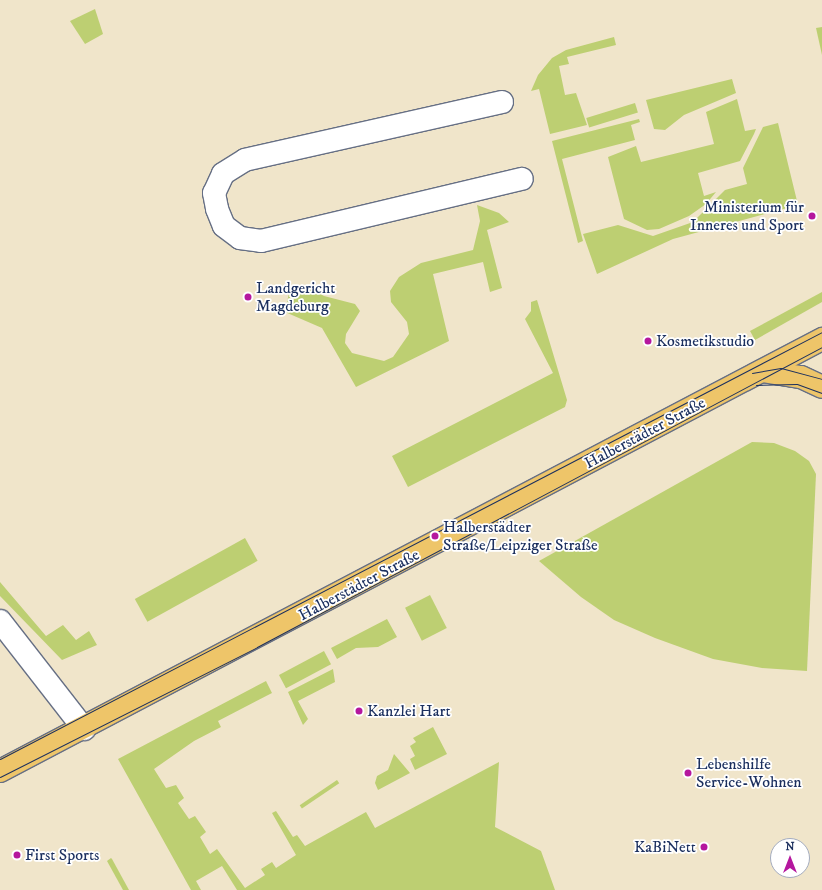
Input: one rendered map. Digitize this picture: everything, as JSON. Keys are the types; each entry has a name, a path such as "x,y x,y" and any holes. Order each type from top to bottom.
{"main road":[{"name":"Halberstädter Straße","path":"0,771 84,729 822,339"},
{"path":"762,371 801,377 822,387"}],"street":[{"path":"502,102 245,160 223,174 214,193 217,208 224,226 240,238 261,241 522,179"},
{"path":"0,621 84,729"}],"green space":[{"path":"95,9 103,34 85,44 70,21"},
{"path":"822,27 822,55 816,28"},
{"path":"614,37 616,45 567,57 569,64 559,66 565,95 576,93 587,125 550,134 539,89 531,91 538,75 552,58 566,50"},
{"path":"732,79 736,93 684,115 665,130 654,129 646,100"},
{"path":"737,99 745,131 756,129 740,161 698,173 704,196 716,192 706,204 689,216 659,229 647,230 624,219 608,157 636,146 641,162 714,144 706,112"},
{"path":"635,103 638,113 589,127 586,118"},
{"path":"639,119 640,122 631,125 635,140 562,159 583,241 578,243 552,141"},
{"path":"778,123 798,205 673,239 597,274 583,234 618,225 653,236 693,222 725,190 747,184 743,168 763,127"},
{"path":"477,205 499,213 509,222 487,230 502,288 490,292 483,262 433,274 449,341 356,387 322,328 285,312 290,288 308,287 324,296 355,304 360,311 346,334 345,343 352,353 384,361 393,357 409,334 407,322 391,302 390,291 399,277 421,263 473,250 480,221"},
{"path":"822,292 822,302 755,340 750,331"},
{"path":"537,300 567,400 565,407 408,487 392,456 553,373 525,319 531,311 531,302"},
{"path":"752,442 774,443 795,451 809,461 816,474 807,671 762,668 713,659 655,638 614,620 581,597 539,561"},
{"path":"245,538 258,561 147,622 135,599"},
{"path":"0,582 46,636 63,625 76,640 89,631 97,645 62,660 0,596"},
{"path":"430,595 447,628 422,641 405,608"},
{"path":"387,619 397,637 378,647 356,648 337,659 331,648"},
{"path":"324,651 331,664 286,688 279,675"},
{"path":"333,669 335,682 298,701 308,719 303,725 288,692"},
{"path":"266,681 272,693 218,721 221,727 194,741 154,769 166,788 176,785 184,798 178,803 189,819 195,816 206,832 200,837 210,854 217,849 245,888 265,875 261,869 272,862 276,868 296,855 272,813 276,811 293,837 297,835 305,846 366,812 375,828 499,762 495,827 541,851 555,890 237,890 222,866 196,881 201,890 191,890 118,759"},
{"path":"433,727 447,754 415,770 410,759 415,756 410,746 416,742 413,738"},
{"path":"394,754 410,773 378,790 375,783 377,776 388,770"},
{"path":"337,780 339,783 302,808 300,805"},
{"path":"111,858 129,890 123,890 107,861"}],"tram line":[{"path":"0,759 822,332"},
{"path":"0,777 257,647 822,347"},
{"path":"752,373 781,368 822,379"},
{"path":"756,385 797,384 822,393"}],"place":[{"name":"Ministerium für Inneres und Sport","path":"812,216"},
{"name":"Landgericht Magdeburg","path":"248,297"},
{"name":"Kosmetikstudio","path":"648,341"},
{"name":"Halberstädter Straße/Leipziger Straße","path":"435,536"},
{"name":"Kanzlei Hart","path":"359,711"},
{"name":"Lebenshilfe Service-Wohnen","path":"688,773"},
{"name":"KaBiNett","path":"704,847"},
{"name":"First Sports","path":"17,855"}]}
